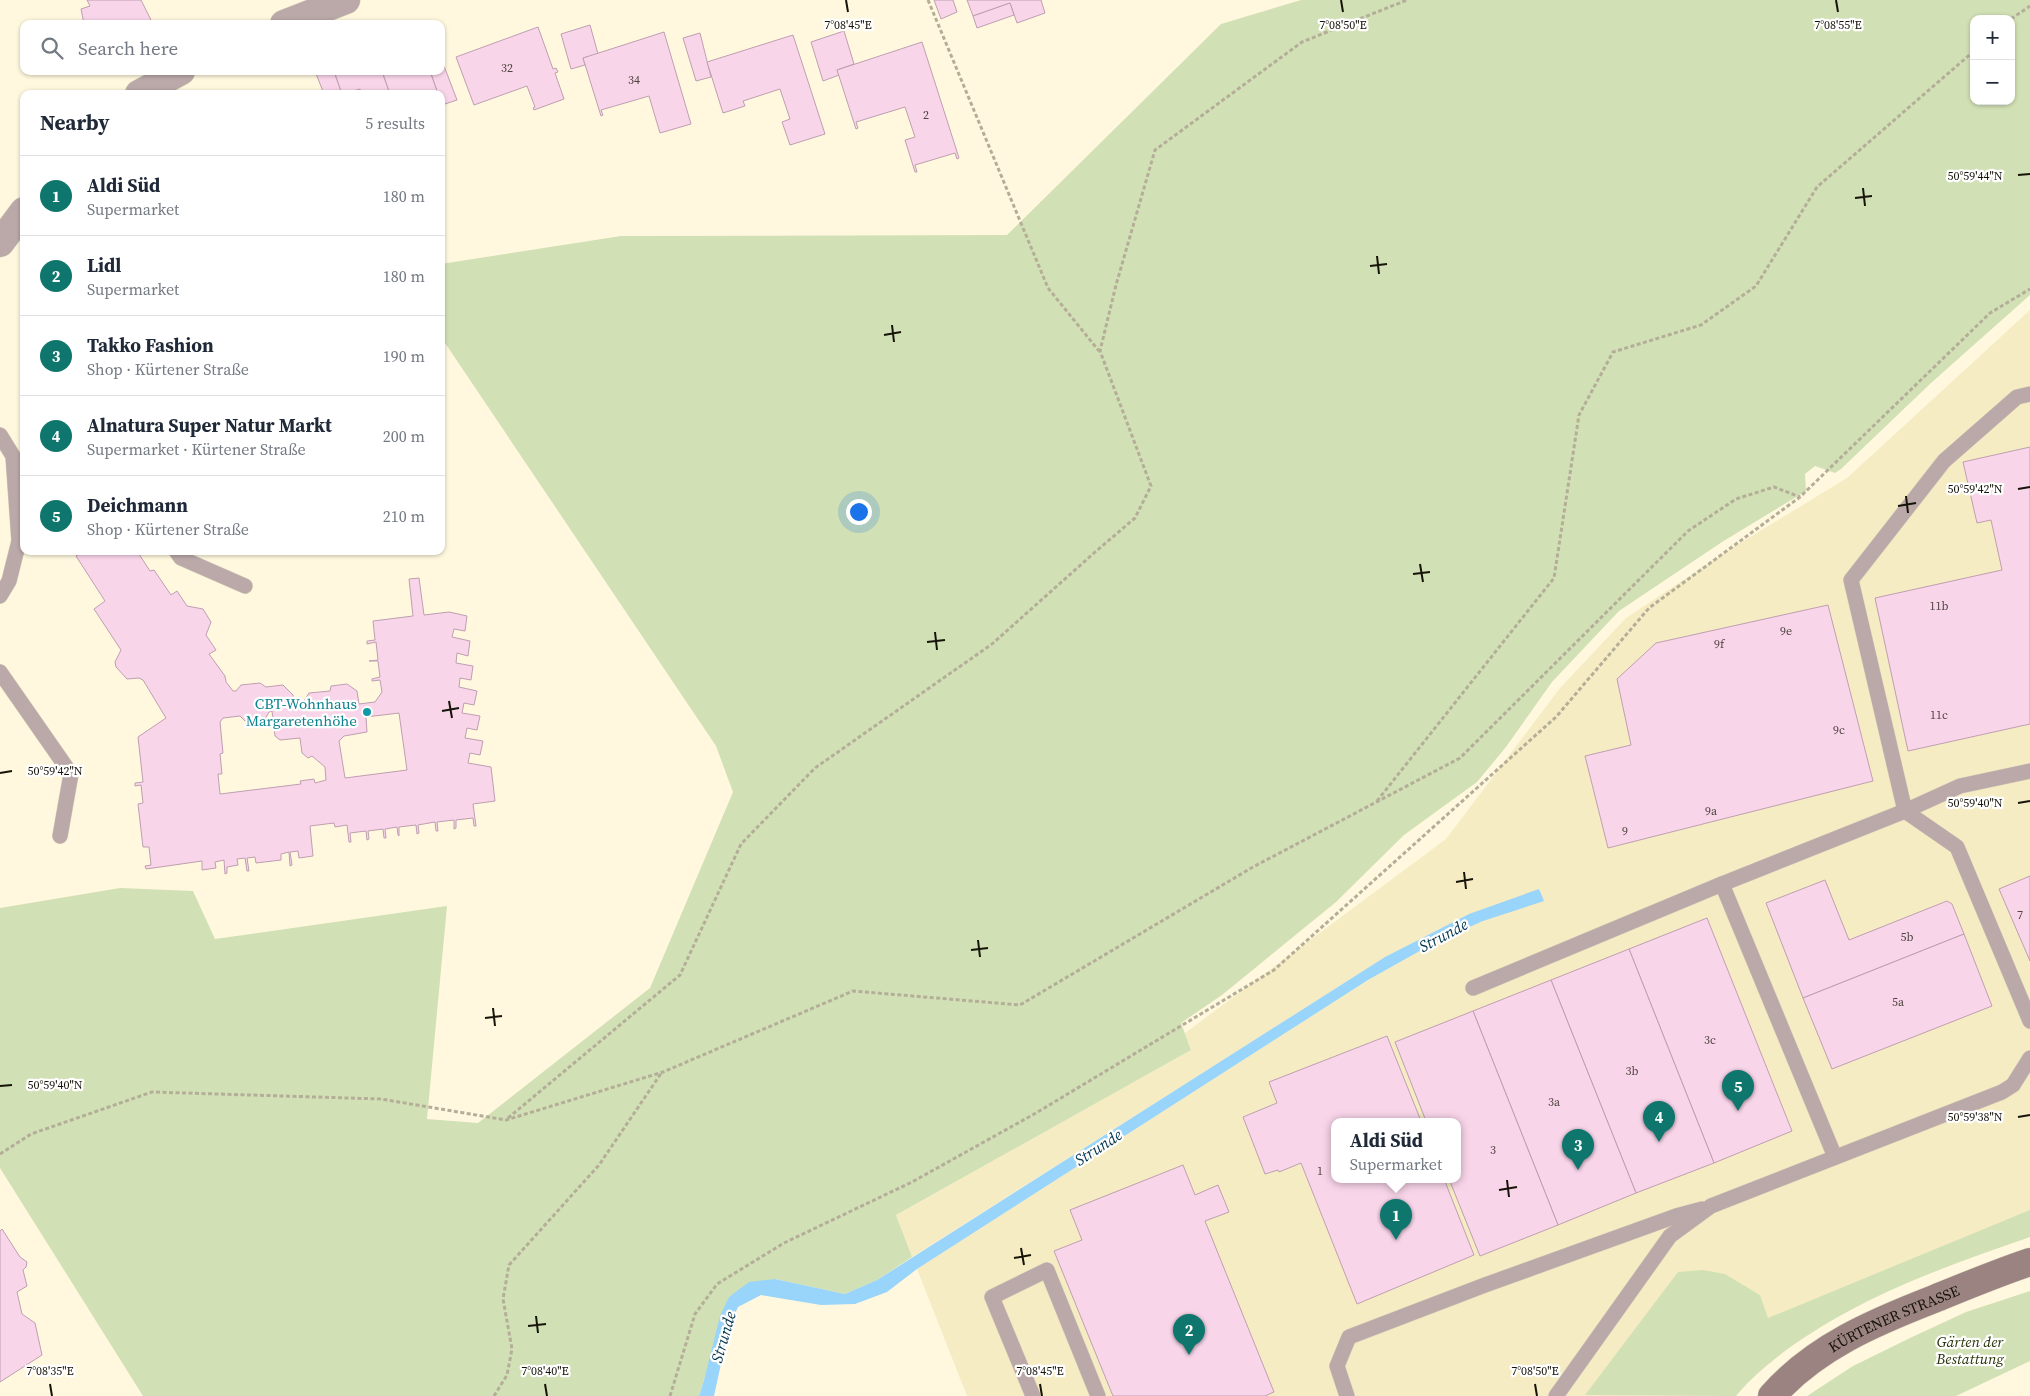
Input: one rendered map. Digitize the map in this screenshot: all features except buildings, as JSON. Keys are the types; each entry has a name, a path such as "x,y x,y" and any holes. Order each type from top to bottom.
{"main road":[{"name":"KÜRTENER STRASSE","path":"1772,1396 1807,1364 1857,1332 1891,1316 2030,1262"}],"street":[{"path":"294,20 346,0"},
{"path":"146,90 174,75"},
{"path":"0,243 20,216"}],"lane":[{"path":"2030,394 2016,397 1944,461 1851,580 1905,810 1957,847 2030,1021"},
{"path":"0,435 13,456 20,521"},
{"path":"0,596 9,580 20,545"},
{"path":"179,555 181,558 245,586"},
{"path":"0,672 71,774 60,836"},
{"path":"1473,988 1960,786 2030,771"},
{"path":"1722,884 1835,1157"},
{"path":"1347,1396 1337,1366 1350,1336 1503,1278 1676,1216 1711,1206 2002,1092 2013,1084 2030,1058"},
{"path":"1556,1396 1670,1236 1711,1206"},
{"path":"1033,1396 992,1298 1047,1270 1098,1396"}],"path":[{"path":"506,1120 680,975 741,844 815,768 992,644 1135,518 1152,486 1100,352 1048,288 928,0"},
{"path":"1100,352 1116,285 1155,150 1302,42 1407,0"},
{"path":"2015,16 2030,6"},
{"path":"1375,803 1554,578 1579,415 1613,352 1701,325 1756,286 1817,187 1970,54"},
{"path":"670,1396 695,1314 717,1284 784,1242 912,1182 1036,1113 1274,970 1556,717 1649,608 1800,496 1990,313 2030,289"},
{"path":"0,1154 31,1134 152,1092 381,1099 506,1120 663,1072 853,991 1020,1006 1253,867 1460,758 1688,531 1736,499 1766,489 1774,487 1800,496"},
{"path":"494,1396 507,1375 512,1349 502,1298 509,1265 598,1165 663,1072"}],"shaded area":[{"path":"2030,310 2030,1237 1941,1267 1888,1290 1830,1321 1787,1349 1747,1382 1736,1396 967,1396 917,1269 1368,980 1434,943 1483,921 1469,914 1385,957 912,1257 896,1215 1191,1050 1185,1033 1446,839 1560,688 1626,618 1727,551 1847,478"}],"green space":[{"path":"1301,0 2030,0 2030,295 1931,383 1841,469 1835,473 1815,466 1805,474 1806,491 1722,542 1619,611 1552,682 1506,747 1477,782 1404,835 1336,902 1222,995 1181,1023 1191,1050 896,1215 912,1257 877,1280 845,1294 775,1279 729,1297 699,1396 143,1396 0,1168 0,908 120,888 193,891 215,939 447,906 427,1119 478,1123 650,988 733,792 716,746 445,343 445,263 621,236 1007,235 1221,24"},
{"path":"2030,1210 2030,1237 1916,1279 1861,1304 1808,1335 1779,1355 1736,1396 1585,1395 1678,1272 1703,1270 1725,1274 1760,1295 1768,1318"},
{"name":"Gärten der Bestattung","path":"2030,1291 2030,1361 1956,1396 1807,1396 1853,1366 1910,1338 1966,1312"}],"water":[{"name":"Strunde","path":"1539,889 1544,901 1483,921 1434,943 1368,980 917,1269 887,1292 855,1304 821,1305 761,1295 738,1307 729,1327 714,1396 699,1396 720,1316 729,1297 749,1282 775,1279 845,1294 877,1280 1385,957 1469,914"}],"place":[{"name":"CBT-Wohnhaus Margaretenhöhe","path":"367,712"},
{"name":"Deichmann","path":"1738,1111"},
{"name":"Alnatura Super Natur Markt","path":"1659,1142"},
{"name":"Takko Fashion","path":"1578,1170"},
{"name":"Aldi Süd","path":"1396,1240"},
{"name":"Lidl","path":"1189,1355"}]}
